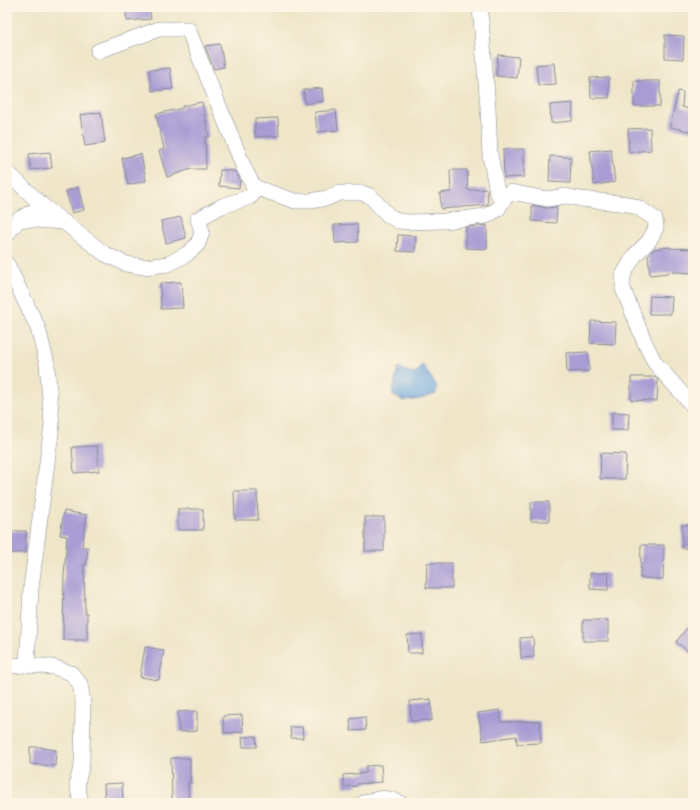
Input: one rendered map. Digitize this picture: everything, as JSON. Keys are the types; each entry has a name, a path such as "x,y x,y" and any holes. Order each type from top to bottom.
{"street":[{"path":"480,7 490,155 498,192 502,202"},
{"path":"7,172 43,206 105,254 126,264 144,267 168,264 187,254 198,244 202,232 198,219 222,206 250,197 253,194 254,187 240,161 188,29 159,29 98,51"},
{"path":"254,187 295,201 310,201 328,198 339,193 362,193 370,196 388,215 398,221 409,222 445,221 486,216 498,209 502,202 512,192 547,199 565,196 628,204 639,208 655,219 656,228 649,241 635,255 623,275 623,289 645,344 655,363 693,406"},
{"path":"7,234 19,218 43,206"},
{"path":"19,218 64,222"},
{"path":"7,264 38,328 47,364 52,424 31,588 27,665"},
{"path":"7,666 27,665 53,667 71,673 80,684 83,702 82,763 77,784 80,803"},
{"path":"363,803 388,798 400,803"}],"water":[{"path":"422,364 436,385 436,394 420,399 404,401 392,395 398,368 416,374"}],"building":[{"path":"125,7 149,7 151,19 127,21"},
{"path":"665,35 684,36 683,59 665,58"},
{"path":"220,44 224,67 214,69 205,46"},
{"path":"498,55 519,57 517,78 496,76"},
{"path":"554,63 556,84 538,85 536,65"},
{"path":"170,68 173,89 152,91 149,70"},
{"path":"609,77 609,98 591,98 590,78"},
{"path":"634,81 660,81 660,106 634,106"},
{"path":"322,88 323,101 305,104 303,90"},
{"path":"678,91 683,92 682,107 693,110 693,132 670,127"},
{"path":"202,102 209,137 205,137 206,169 191,169 167,177 159,151 164,149 156,114"},
{"path":"573,103 572,121 551,123 550,105"},
{"path":"336,110 338,130 317,132 315,112"},
{"path":"101,112 105,143 85,146 80,115"},
{"path":"278,118 279,136 255,137 255,119"},
{"path":"650,128 651,150 629,152 628,129"},
{"path":"503,149 524,149 524,177 504,178"},
{"path":"611,149 615,182 594,185 590,151"},
{"path":"50,152 52,168 31,170 29,154"},
{"path":"141,154 146,181 128,185 122,158"},
{"path":"550,156 571,157 570,183 549,182"},
{"path":"220,170 235,171 240,180 239,188 219,186"},
{"path":"450,170 467,170 468,190 487,189 488,205 441,209 440,193 451,192"},
{"path":"78,187 84,210 72,213 66,191"},
{"path":"532,205 546,208 557,207 556,223 532,221"},
{"path":"181,217 186,238 166,243 161,221"},
{"path":"357,224 358,242 335,243 334,225"},
{"path":"487,225 487,249 466,248 466,227"},
{"path":"398,235 416,236 415,252 397,251"},
{"path":"669,247 693,249 693,273 676,272 650,275 648,255 654,249"},
{"path":"181,282 183,308 161,309 160,283"},
{"path":"650,296 672,297 671,314 649,314"},
{"path":"591,321 616,322 615,344 590,343"},
{"path":"588,352 589,371 567,372 566,353"},
{"path":"631,377 655,377 658,380 657,401 631,400"},
{"path":"612,412 629,413 628,430 612,430"},
{"path":"97,446 99,471 74,473 72,447"},
{"path":"601,453 626,454 625,479 600,479"},
{"path":"234,491 257,491 258,520 235,520"},
{"path":"531,502 549,502 549,521 531,521"},
{"path":"178,509 203,509 203,530 178,530"},
{"path":"64,511 87,515 82,547 88,547 86,565 84,565 87,640 63,640 64,576 67,536 60,535"},
{"path":"365,517 384,517 384,551 365,551"},
{"path":"682,525 693,525 693,548 682,548"},
{"path":"7,531 26,531 26,553 7,553"},
{"path":"641,545 664,545 663,579 640,578"},
{"path":"427,563 452,563 452,588 426,588"},
{"path":"590,573 609,573 608,590 590,589"},
{"path":"583,620 608,620 608,641 583,641"},
{"path":"693,620 693,655 676,642"},
{"path":"422,634 422,653 408,653 407,635"},
{"path":"533,637 534,657 521,658 520,638"},
{"path":"145,647 164,650 159,680 140,677"},
{"path":"431,699 432,720 411,721 410,701"},
{"path":"500,710 501,722 540,721 541,743 517,744 516,736 483,741 478,713"},
{"path":"197,711 197,731 179,732 178,712"},
{"path":"242,715 243,732 224,733 223,716"},
{"path":"365,717 366,730 351,731 350,719"},
{"path":"290,727 302,727 303,738 291,738"},
{"path":"256,736 257,747 243,747 242,737"},
{"path":"30,747 42,747 56,750 55,766 30,764"},
{"path":"171,758 190,758 190,783 188,783 189,803 172,803"},
{"path":"381,765 382,782 357,784 357,786 344,787 343,775 366,773 366,766"},
{"path":"122,783 123,803 105,803 104,784"}]}
